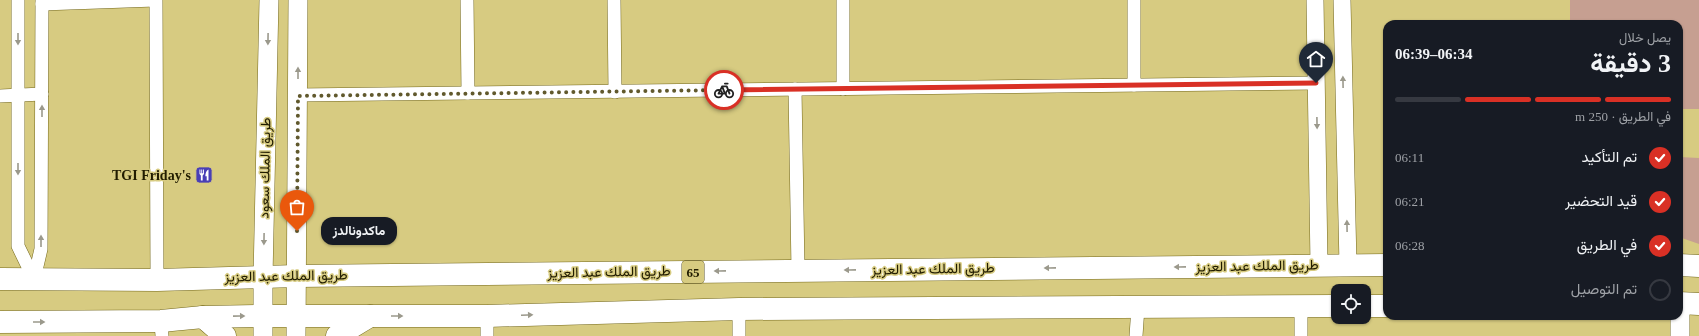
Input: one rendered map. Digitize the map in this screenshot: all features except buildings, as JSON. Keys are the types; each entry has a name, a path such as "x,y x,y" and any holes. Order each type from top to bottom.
{"highway":[{"name":"طريق الملك عبد العزيز","path":"0,279 157,280 297,276 1383,264"},
{"path":"1683,265 1699,266"},
{"path":"0,322 162,328 203,317 263,326 296,326 370,316 487,326 740,309 1331,306"},
{"path":"1371,306 1383,306"},
{"path":"337,336 370,316"},
{"path":"203,317 225,336"}],"main road":[{"name":"طريق الملك سعود","path":"263,326 268,0"},
{"path":"296,326 298,0"},
{"path":"1683,320 1686,303"},
{"path":"1680,336 1683,320"}],"street":[{"path":"18,0 18,246 34,279"},
{"path":"34,279 41,249 42,2 156,0 157,280"},
{"path":"467,0 468,93"},
{"path":"614,0 615,92"},
{"path":"843,0 844,89"},
{"path":"1134,0 1134,85"},
{"path":"1315,0 1319,265"},
{"path":"1342,0 1348,265"},
{"path":"298,96 1316,83"},
{"path":"795,89 798,270"},
{"path":"0,96 42,94"},
{"path":"1136,336 1138,306"},
{"path":"1301,307 1301,336"},
{"path":"740,309 740,336"}],"shaded area":[{"path":"1570,0 1699,0 1699,109 1683,109 1683,20 1570,20"},
{"path":"1683,157 1699,158 1699,244 1683,238"}],"way so far":[{"path":"297,231 298,96 724,90"}],"place":[{"name":"TGI Friday's","path":"204,175"},
{"name":"ماكدونالدز","path":"297,231"}],"route":[{"path":"724,90 1316,83"}]}
